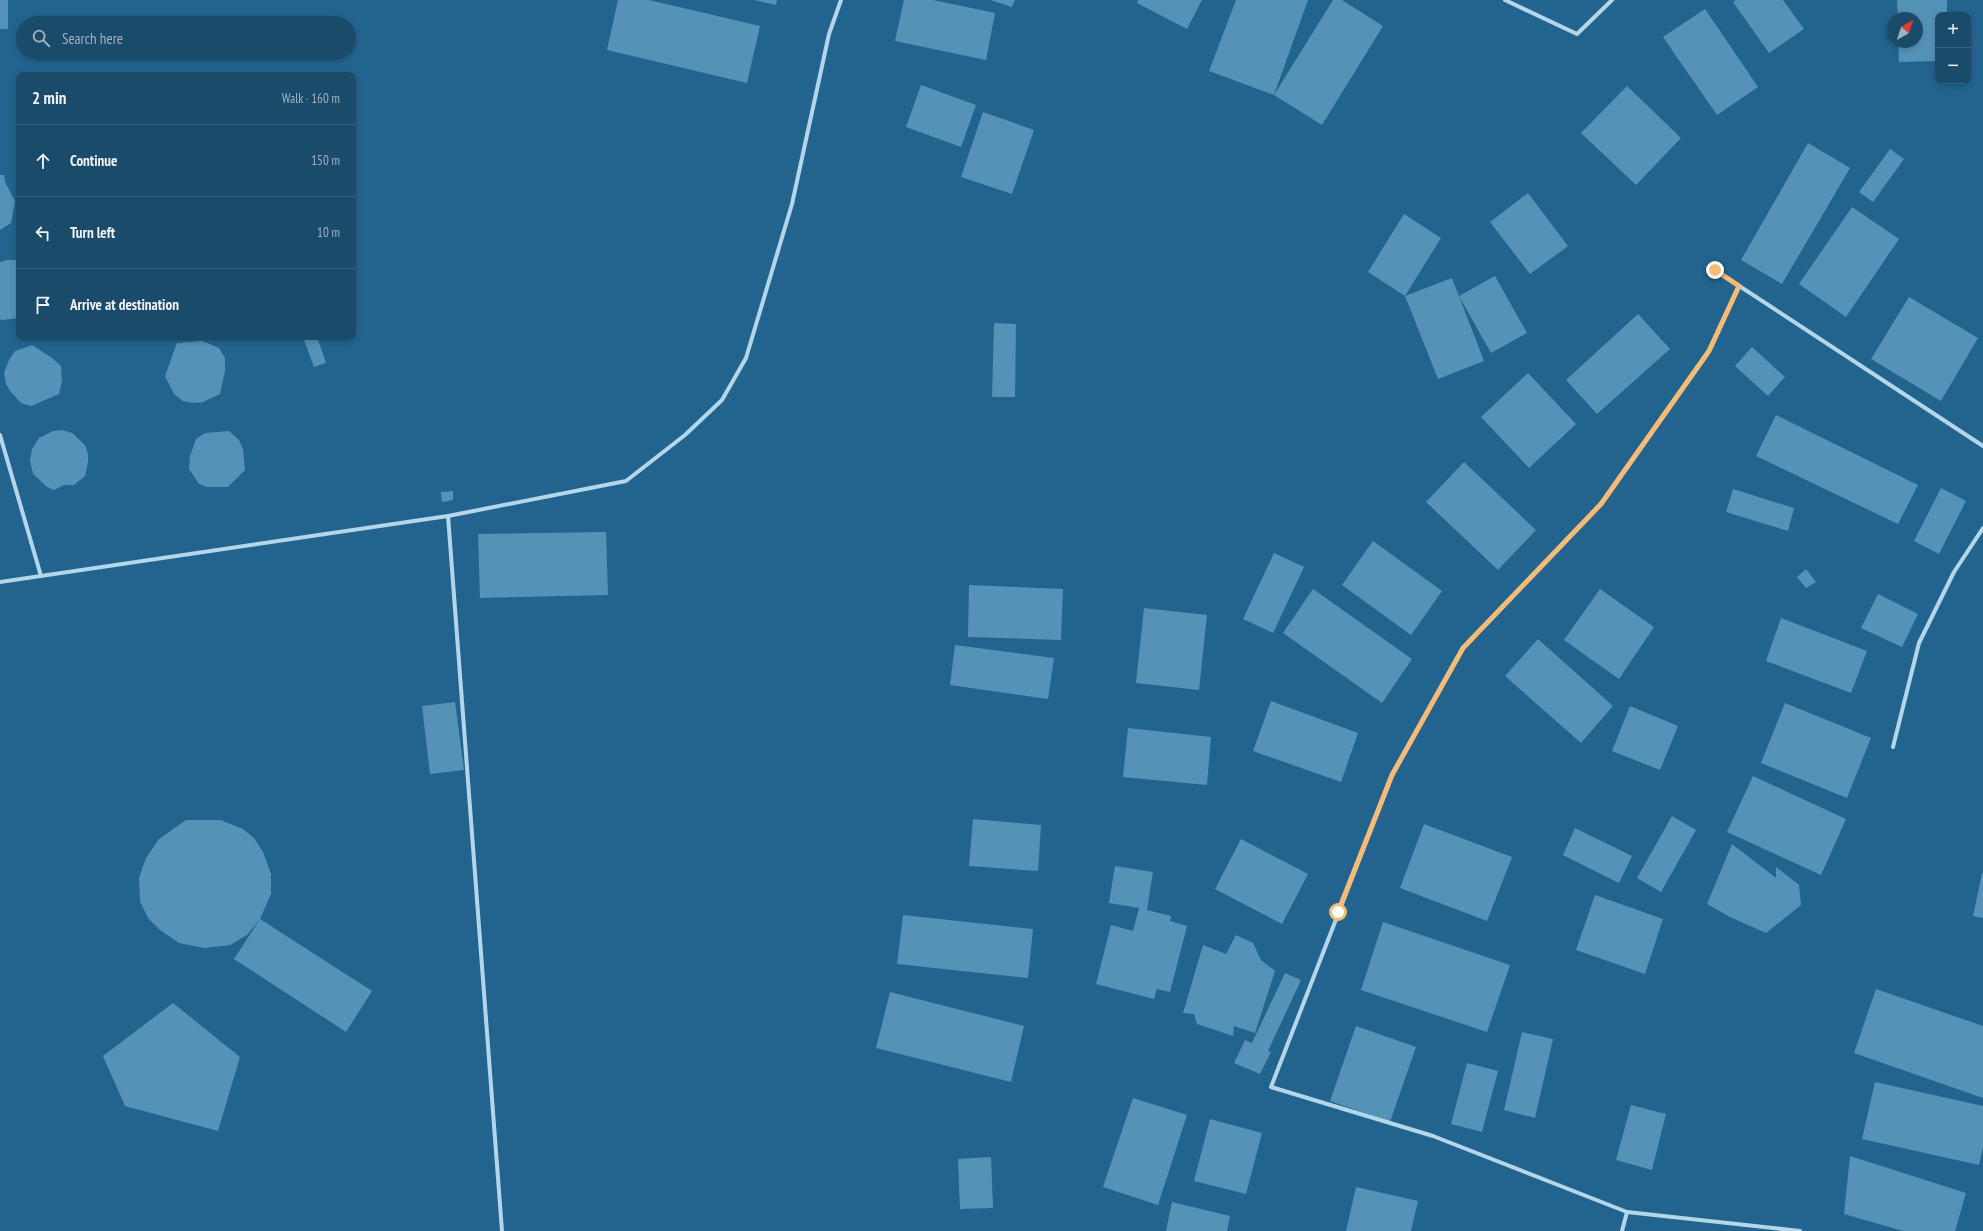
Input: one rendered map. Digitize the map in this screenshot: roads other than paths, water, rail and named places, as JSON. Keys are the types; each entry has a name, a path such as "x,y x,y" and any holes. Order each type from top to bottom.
{"street":[{"path":"0,582 448,516 626,481 685,436 722,400 746,358 792,204 829,34 841,0"},
{"path":"1505,0 1577,34 1612,0"},
{"path":"1715,270 1983,446"},
{"path":"1739,286 1709,351 1601,504 1463,648 1392,775 1271,1087 1433,1136 1628,1212 1800,1231"},
{"path":"0,435 41,576"},
{"path":"448,516 502,1231"},
{"path":"1893,747 1919,643 1954,572 1983,528"},
{"path":"1622,1231 1628,1212"}]}
